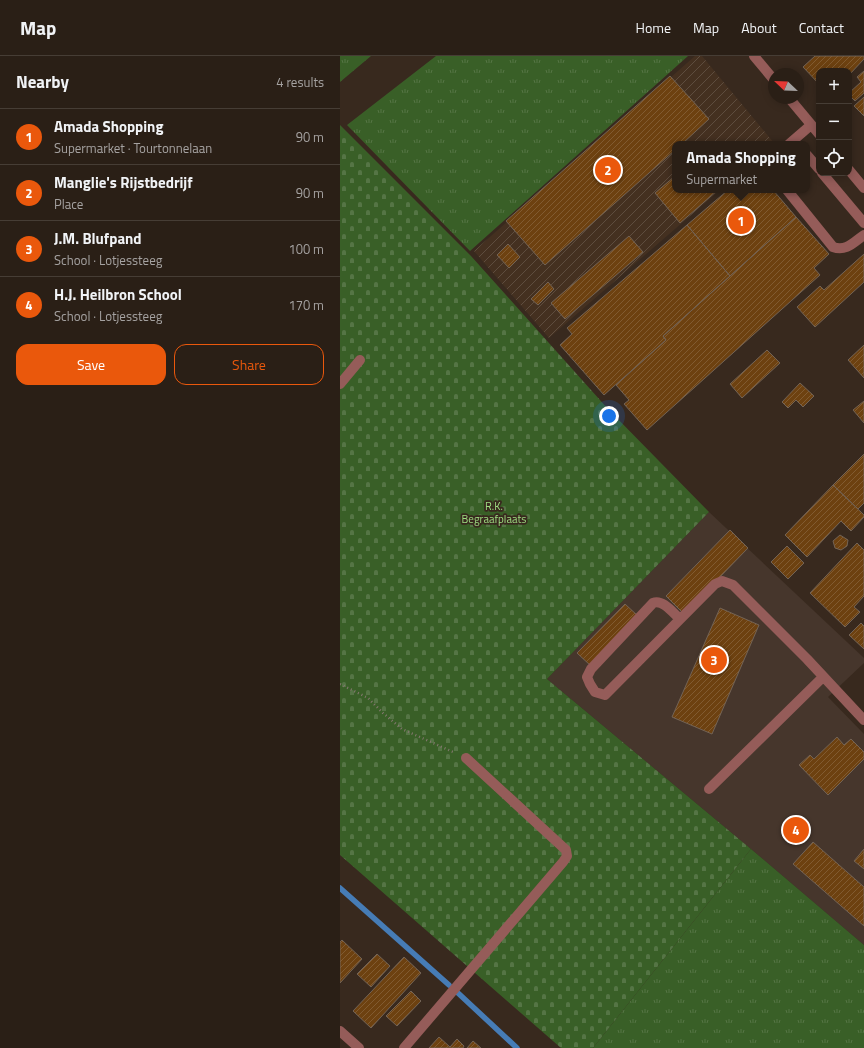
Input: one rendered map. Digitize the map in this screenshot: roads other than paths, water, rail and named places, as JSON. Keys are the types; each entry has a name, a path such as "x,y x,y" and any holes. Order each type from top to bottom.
{"street":[{"path":"754,56 768,73"},
{"path":"794,104 816,131"},
{"path":"795,141 811,125"},
{"path":"825,176 864,223"},
{"path":"860,177 864,188"},
{"path":"789,193 833,247 839,250 845,249 864,235"},
{"path":"340,384 360,360"},
{"path":"680,619 662,603 653,603 591,670 587,677 595,692 605,695 715,584 722,582 734,585 864,720"},
{"path":"709,789 823,677"},
{"path":"404,1048 567,856 566,850 466,758"},
{"path":"340,1031 360,1048"}],"waterway":[{"path":"340,888 449,985"},
{"path":"458,993 517,1048"}],"place":[{"name":"Manglie's Rijstbedrijf","path":"608,170"},
{"name":"Amada Shopping","path":"741,221"},
{"name":"J.M. Blufpand","path":"714,660"},
{"name":"H.J. Heilbron School","path":"796,830"}],"park label":[{"name":"R.K. Begraafplaats","path":"494,512"}]}
